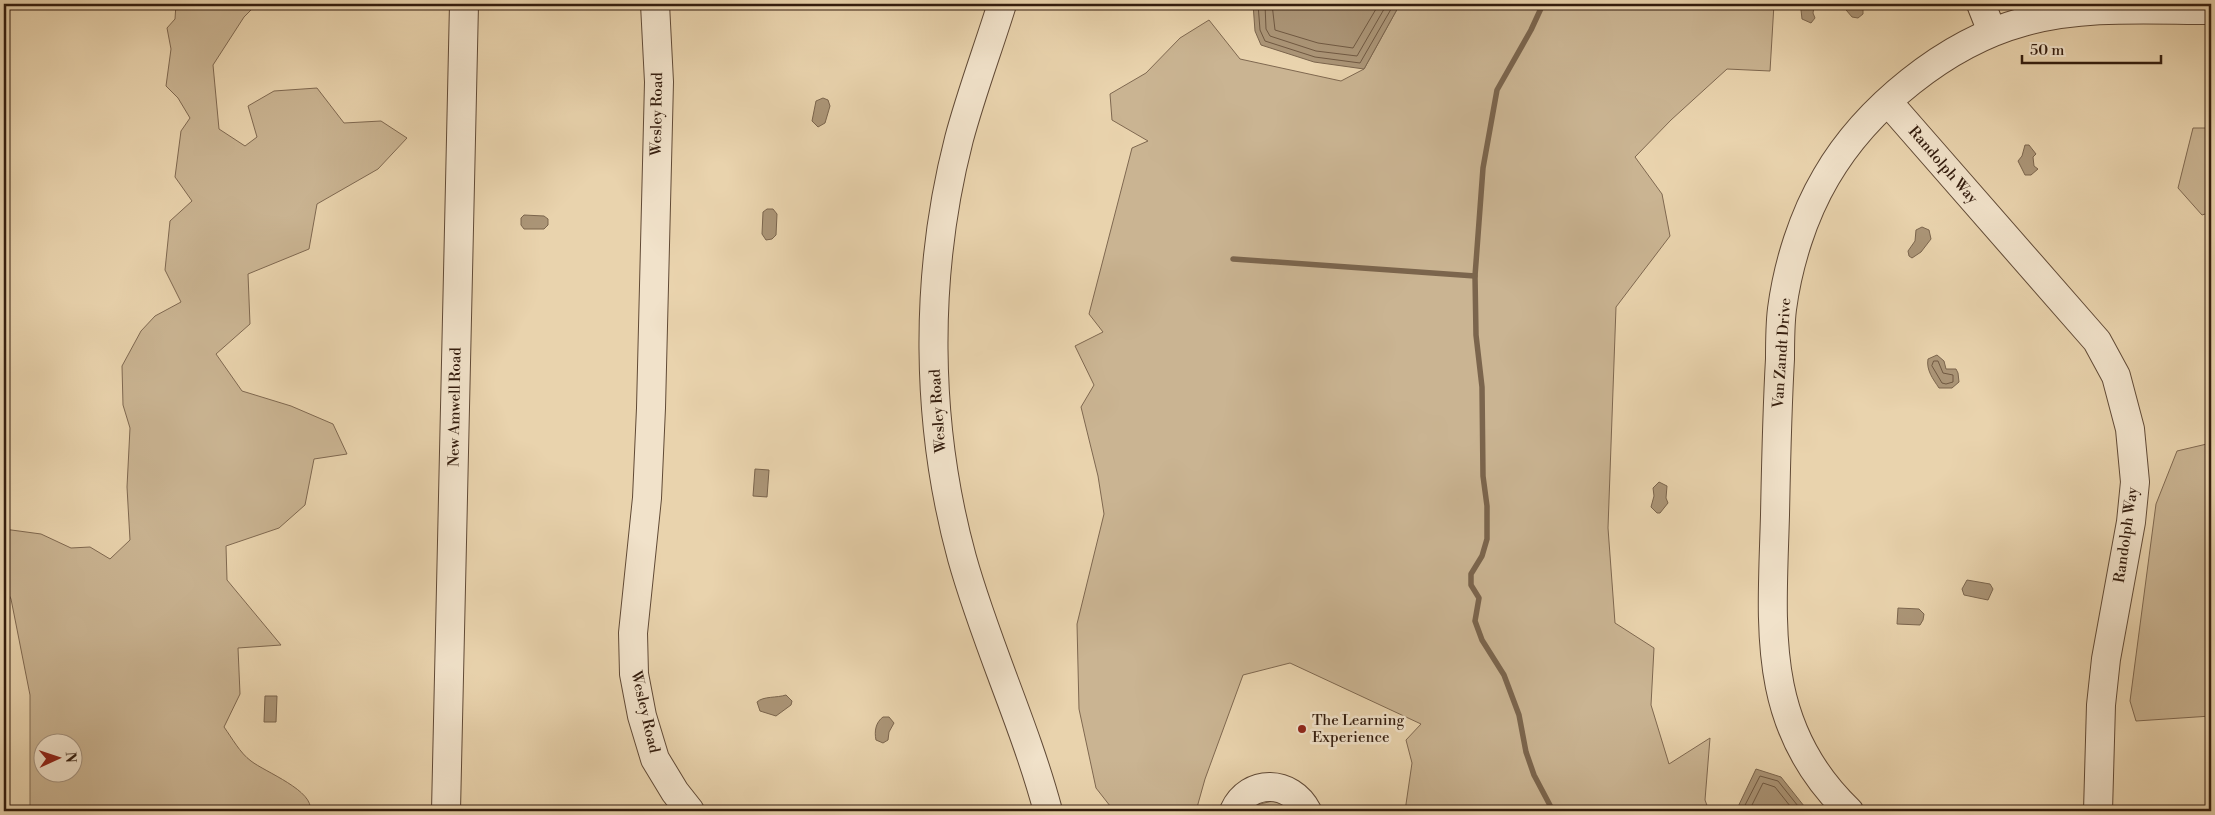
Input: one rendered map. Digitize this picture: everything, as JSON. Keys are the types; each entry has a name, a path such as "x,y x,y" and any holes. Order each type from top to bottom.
{"street":[{"name":"New Amwell Road","path":"446,811 464,4"},
{"name":"Wesley Road","path":"655,4 659,82 651,408 647,498 633,633 634,674 642,716 656,759 675,792 690,811"},
{"name":"Wesley Road","path":"1002,4 959,138 946,197 938,254 935,307 935,388 940,449 962,558 1048,811"},
{"path":"1981,4 1992,32"},
{"name":"Van Zandt Drive","path":"1849,811 1833,796 1811,766 1792,730 1779,691 1774,655 1774,550 1782,309 1794,254 1808,216 1826,178 1853,137 1888,102 1917,75 1954,52 1992,32 2023,22 2073,13 2112,10 2211,10"},
{"name":"Randolph Way","path":"1888,102 2097,341 2116,376 2130,429 2135,482 2131,522 2106,659 2101,706 2098,811"},
{"path":"1234,811 1242,798 1254,791 1267,787 1280,788 1292,793 1302,802 1307,811"}],"shaded area":[{"path":"176,4 257,4 244,17 213,65 219,129 245,146 257,137 248,106 274,91 317,88 344,123 381,121 407,138 378,169 317,204 309,249 248,274 250,324 216,354 242,391 291,406 333,424 347,454 314,459 305,505 279,528 226,546 227,580 281,645 238,648 240,694 224,727 247,758 288,783 305,796 310,811 30,811 30,695 11,599 4,585 4,529 41,534 71,548 90,547 110,559 130,540 127,487 130,428 123,405 122,366 141,331 155,316 181,302 165,270 170,221 192,201 175,177 181,131 190,118 178,98 166,86 171,49 167,28 175,19"},
{"path":"1400,4 1774,4 1770,71 1727,69 1671,120 1635,157 1662,194 1670,236 1616,307 1608,528 1615,623 1654,648 1651,705 1669,764 1710,738 1705,800 1709,811 1405,811 1412,763 1406,740 1421,724 1290,663 1243,675 1205,779 1196,811 1114,811 1096,788 1079,709 1077,624 1104,514 1098,476 1081,407 1094,385 1075,346 1103,332 1089,314 1132,148 1148,141 1112,120 1110,94 1146,73 1180,38 1209,20 1240,59 1341,81 1364,69"},
{"path":"2193,128 2211,128 2211,212 2202,215 2178,188"},
{"path":"2211,443 2211,716 2136,721 2130,701 2156,504 2177,451"},
{"path":"1277,800 1294,811 1250,811 1256,805"}],"water":[{"path":"1253,4 1400,4 1364,69 1314,62 1261,45 1255,31"},
{"path":"1797,4 1810,4 1814,7 1813,13 1815,18 1811,23 1802,19 1801,10"},
{"path":"1841,4 1860,4 1863,8 1863,14 1858,18 1852,17"},
{"path":"823,98 828,100 830,106 825,123 818,127 812,121 816,101"},
{"path":"2025,145 2029,145 2036,154 2033,157 2034,166 2038,169 2031,175 2025,175 2018,161 2022,156"},
{"path":"767,209 773,209 777,214 776,235 772,239 766,240 762,234 763,212"},
{"path":"524,215 544,216 548,219 548,225 544,229 524,229 521,225 521,218"},
{"path":"1922,227 1929,230 1931,239 1921,252 1912,258 1909,256 1908,251 1915,241 1916,230"},
{"path":"1937,355 1944,361 1946,369 1956,369 1958,373 1959,382 1952,388 1939,388 1930,374 1928,359"},
{"path":"755,469 769,470 767,497 753,496"},
{"path":"1659,482 1667,486 1666,498 1668,503 1660,513 1657,513 1651,507 1654,496 1653,488"},
{"path":"1967,580 1990,584 1993,589 1988,600 1964,595 1962,589"},
{"path":"1898,608 1919,609 1924,614 1920,625 1897,624"},
{"path":"786,695 792,701 791,705 776,716 760,711 757,702 760,700"},
{"path":"265,696 277,696 276,722 264,722"},
{"path":"883,717 889,717 894,723 889,732 888,740 883,743 876,740 875,733 877,724"},
{"path":"1756,769 1781,777 1808,811 1736,811"}],"waterway":[{"path":"1543,4 1531,30 1497,90 1483,168 1475,276 1476,335 1482,387 1483,476 1487,506 1487,539 1482,556 1471,574 1471,585 1479,598 1475,621 1482,640 1504,675 1519,715 1526,752 1534,775 1553,811"},
{"path":"1233,259 1475,276"}],"place":[{"name":"The Learning Experience","path":"1302,729"}]}
